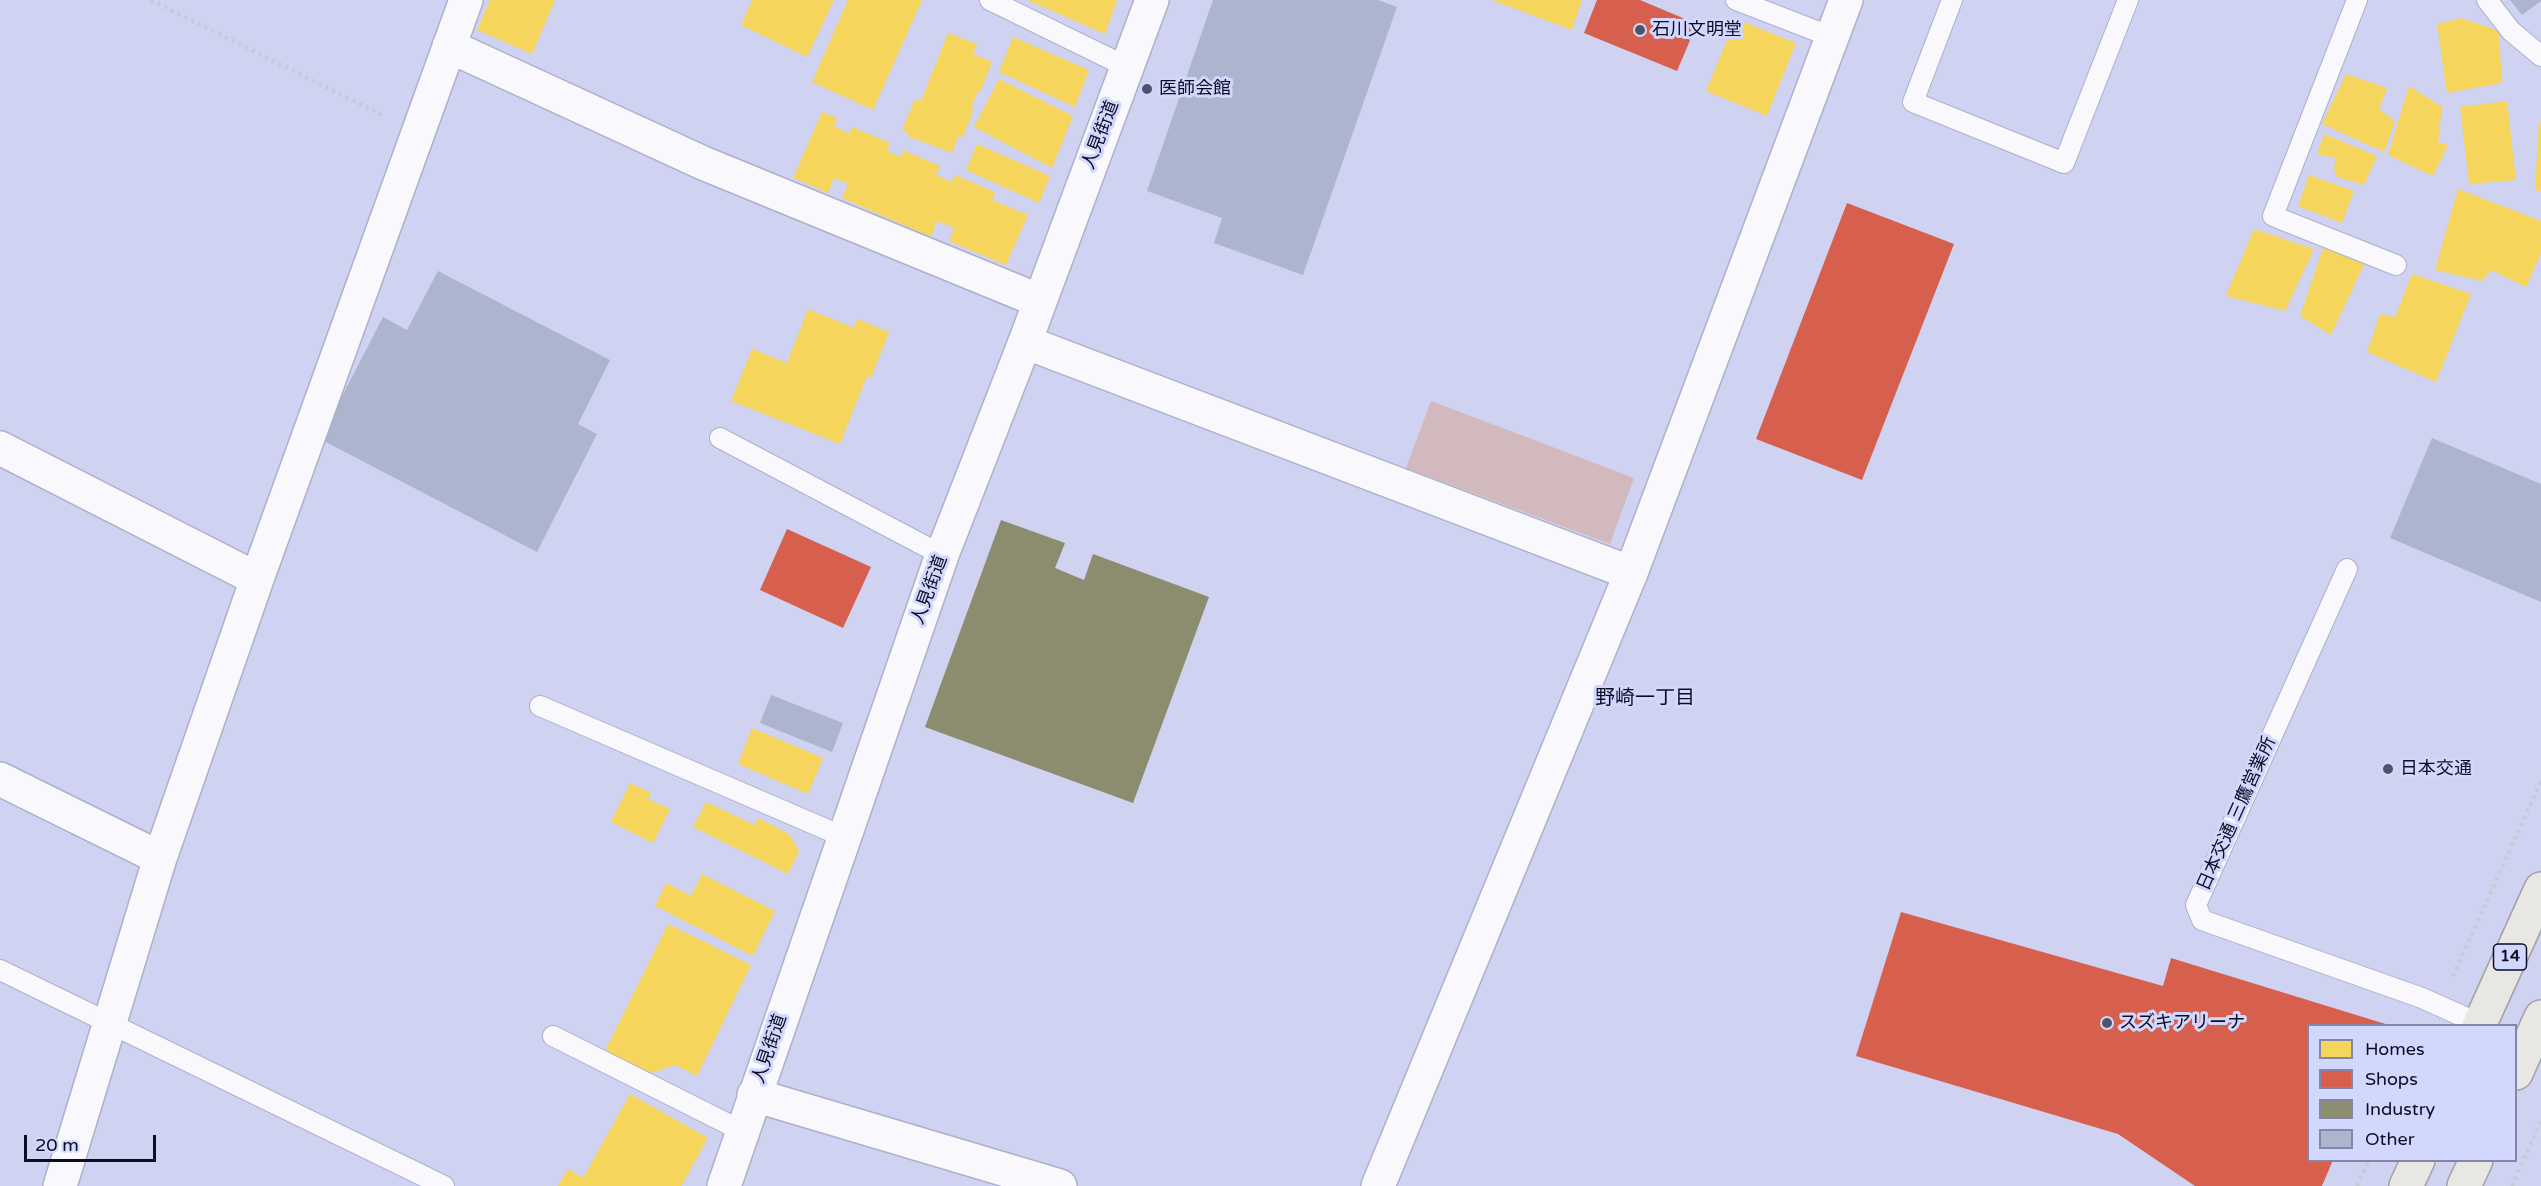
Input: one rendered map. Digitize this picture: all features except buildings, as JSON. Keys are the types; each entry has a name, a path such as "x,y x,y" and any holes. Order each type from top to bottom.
{"main road":[{"name":"14","path":"2479,1024 2541,889"},
{"path":"2517,1071 2541,1017"},
{"path":"2406,1186 2418,1162"},
{"path":"2464,1186 2476,1162"}],"street":[{"path":"60,1186 160,858 257,579 466,0"},
{"name":"人見街道","path":"724,1186 942,555 1152,0"},
{"path":"1378,1186 1630,573 1845,0"},
{"path":"449,46 703,163 1040,301"},
{"path":"1024,342 1630,573"},
{"path":"0,448 257,579"},
{"path":"0,779 160,858"},
{"path":"754,1095 1060,1186"}],"lane":[{"path":"990,0 1127,67"},
{"path":"1736,0 1832,37"},
{"path":"1952,0 1913,102 2064,163 2128,0"},
{"path":"2357,0 2273,216 2396,265"},
{"path":"2487,0 2511,31 2541,56"},
{"path":"720,438 942,555"},
{"name":"日本交通 三鷹営業所","path":"2347,569 2196,905 2202,920 2439,1006 2477,1024"},
{"path":"540,706 843,837"},
{"path":"0,970 444,1186"},
{"path":"554,1036 742,1131"}],"path":[{"path":"151,0 417,133"},
{"path":"2439,1006 2541,781"},
{"path":"2512,1186 2541,1121"},
{"path":"2357,1186 2369,1162"}],"shaded area":[{"path":"1431,401 1634,478 1610,544 1406,468"}],"place":[{"name":"石川文明堂","path":"1640,30"},
{"name":"医師会館","path":"1147,89"},
{"name":"日本交通","path":"2388,769"},
{"name":"スズキアリーナ","path":"2107,1023"}],"district":[{"name":"野崎一丁目","path":"1645,699"}]}
